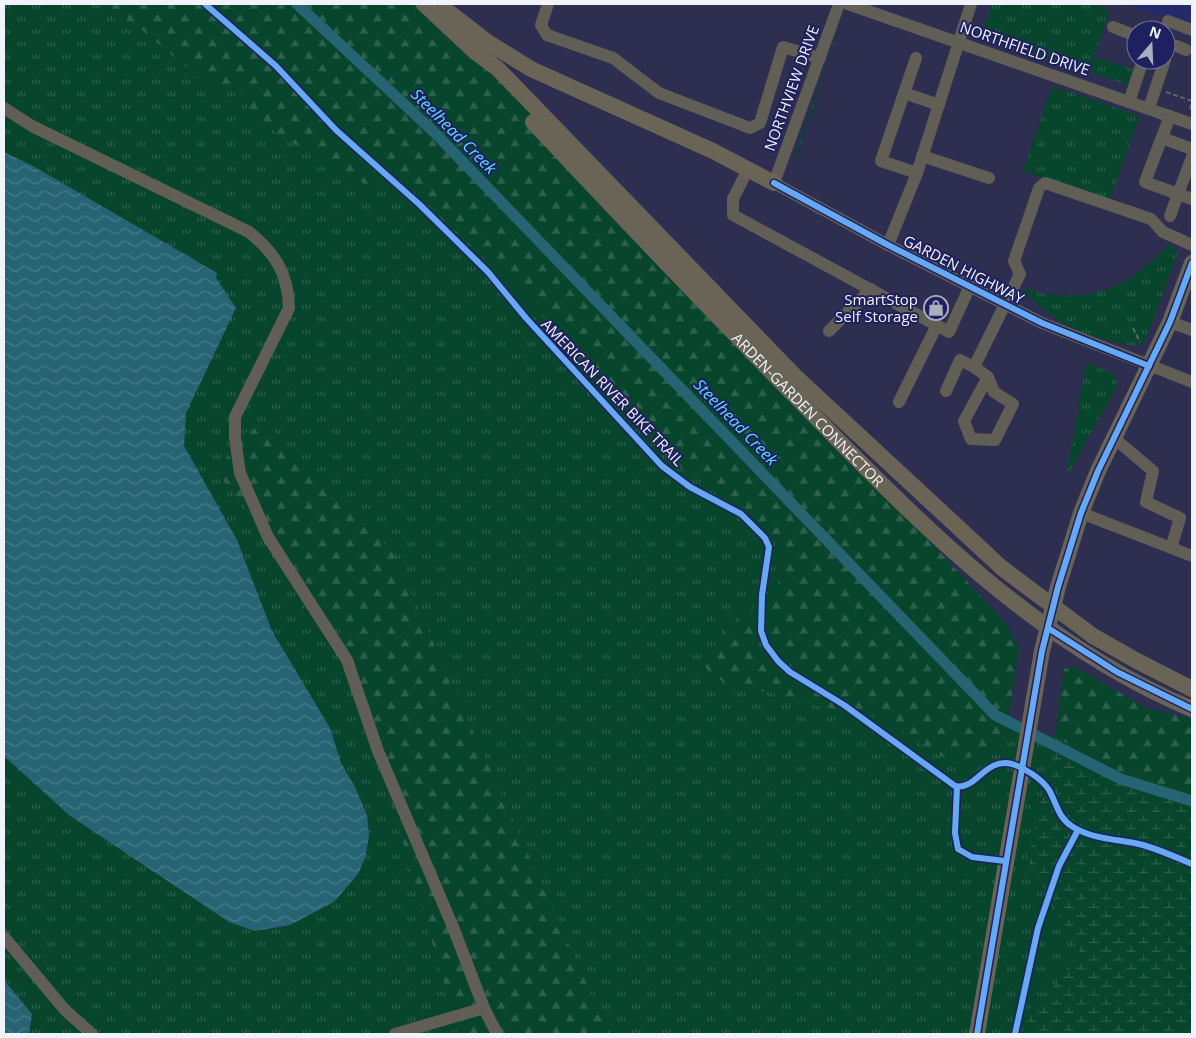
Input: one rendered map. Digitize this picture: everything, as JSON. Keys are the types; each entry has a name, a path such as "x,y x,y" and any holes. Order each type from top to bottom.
{"main road":[{"name":"ARDEN-GARDEN CONNECTOR","path":"424,4 474,51 497,68 809,389 985,554 1019,583 1053,608 1115,649 1192,688"},
{"path":"437,4 489,43 531,68 713,150 774,182"},
{"name":"ARDEN-GARDEN CONNECTOR","path":"474,51 486,73 831,433 985,579 1048,628 1117,672 1192,709"},
{"path":"977,1034 1041,658 1053,608 1081,513 1114,438 1170,322 1192,263"}],"street":[{"path":"548,4 541,25 547,35 614,58 659,93 750,128 760,123 784,47 820,58"},
{"name":"NORTHVIEW DRIVE","path":"774,182 839,4"},
{"name":"NORTHFIELD DRIVE","path":"848,4 1192,124"},
{"path":"888,245 922,156 971,4"},
{"path":"1176,24 1192,30"},
{"path":"1113,27 1126,32"},
{"path":"916,58 882,161 916,173"},
{"path":"1129,102 1140,70"},
{"path":"1148,108 1165,70"},
{"path":"904,93 939,105"},
{"path":"4,108 32,126 249,232 268,247 279,264 289,290 289,308 235,417 240,472 268,537 347,660 378,751 453,927 484,1008 497,1034"},
{"path":"1170,116 1145,182 1192,199"},
{"path":"1162,138 1192,150"},
{"path":"922,156 989,178"},
{"path":"1170,216 1192,157"},
{"path":"748,169 733,199 733,215 949,332 970,286"},
{"name":"GARDEN HIGHWAY","path":"774,182 888,245 1042,323 1192,382"},
{"path":"974,367 1020,274 1014,261 1038,188 1045,183 1151,219 1163,232 1192,245"},
{"path":"829,331 871,289"},
{"path":"1170,322 1192,330"},
{"path":"899,402 937,325"},
{"path":"946,390 960,360 988,377 994,392 1013,404 995,440 971,439 964,421 988,377"},
{"path":"1114,438 1154,471 1146,502 1180,518 1171,548"},
{"path":"1081,513 1192,556"},
{"path":"4,937 65,1010 92,1034"},
{"path":"395,1034 484,1008"}],"path":[{"path":"1164,91 1192,101 1190,109"},
{"path":"1133,328 1140,342"}],"shaded area":[{"path":"1126,4 1192,4 1192,27"}],"green space":[{"path":"4,4 96,4 136,25 210,87 239,86 255,119 396,172 535,307 630,414 682,468 727,494 752,514 782,551 778,586 723,631 705,667 733,690 769,692 813,705 883,718 928,749 994,751 1008,722 1055,737 1028,861 1082,955 1023,1019 1020,1034 609,1034 393,553 219,476 338,619 458,1031 449,1034 29,1034 32,1014 4,980 4,756 69,815 229,922 258,929 285,926 303,917 369,836 367,815 355,787 341,763 330,728 272,631 237,540 184,446 186,413 33,166 4,152"},
{"path":"96,4 421,4 451,28 1006,623 1019,648 1008,722 994,751 950,761 928,749 883,718 813,705 769,692 733,690 705,667 723,631 778,586 782,551 752,514 727,494 682,468 630,414 535,307 396,172 372,187 335,169 255,119 239,86 210,87 136,25"},
{"path":"992,4 1090,4 1110,10 1089,71 982,35"},
{"path":"844,17 798,154 795,156 842,21"},
{"path":"1096,57 1126,67 1126,70 1133,70 1127,85 1090,72"},
{"path":"1052,86 1140,116 1109,202 1023,171"},
{"path":"1169,244 1178,252 1145,342 1134,346 1105,340 1068,326 1032,299 1022,294 1024,289 1067,296 1086,295 1104,291 1137,273"},
{"path":"1086,362 1114,374 1118,385 1066,478"},
{"path":"266,423 393,553 609,1034 449,1034 458,1031 338,619 219,476 235,438"},
{"path":"1074,666 1146,708 1192,719 1192,801 1149,788 1055,737 1064,669"},
{"path":"1055,737 1149,788 1192,799 1192,1034 1020,1034 1023,1019 1082,955 1028,861"}],"water":[{"path":"4,152 33,166 217,273 216,278 236,308 186,413 184,446 237,540 272,631 330,728 341,763 355,787 367,815 369,836 365,858 358,874 334,902 290,925 255,931 229,922 69,815 4,756"},
{"path":"4,980 32,1014 29,1034 4,1034"}],"waterway":[{"name":"Steelhead Creek","path":"297,4 435,133 995,715 1121,779 1192,801"}],"cycle path":[{"name":"AMERICAN RIVER BIKE TRAIL","path":"205,4 276,66 336,130 419,204 488,272 526,318 662,466 690,487 741,514 765,538 769,547 762,595 761,631 766,645 778,661 790,672 844,705 955,786 969,784 995,765 1003,763 1012,764 1028,771 1042,782 1049,790 1061,815 1073,827 1098,837 1149,847 1192,864"},
{"path":"774,183 888,245 1042,323 1149,366"},
{"path":"977,1034 1042,651 1058,587 1081,513 1098,471 1170,322 1192,263"},
{"path":"1048,628 1117,672 1192,709"},
{"path":"957,787 955,833 958,849 972,857 1005,861"},
{"path":"1015,1034 1038,928 1059,866 1078,830"}],"place":[{"name":"SmartStop Self Storage","path":"936,308"}]}
